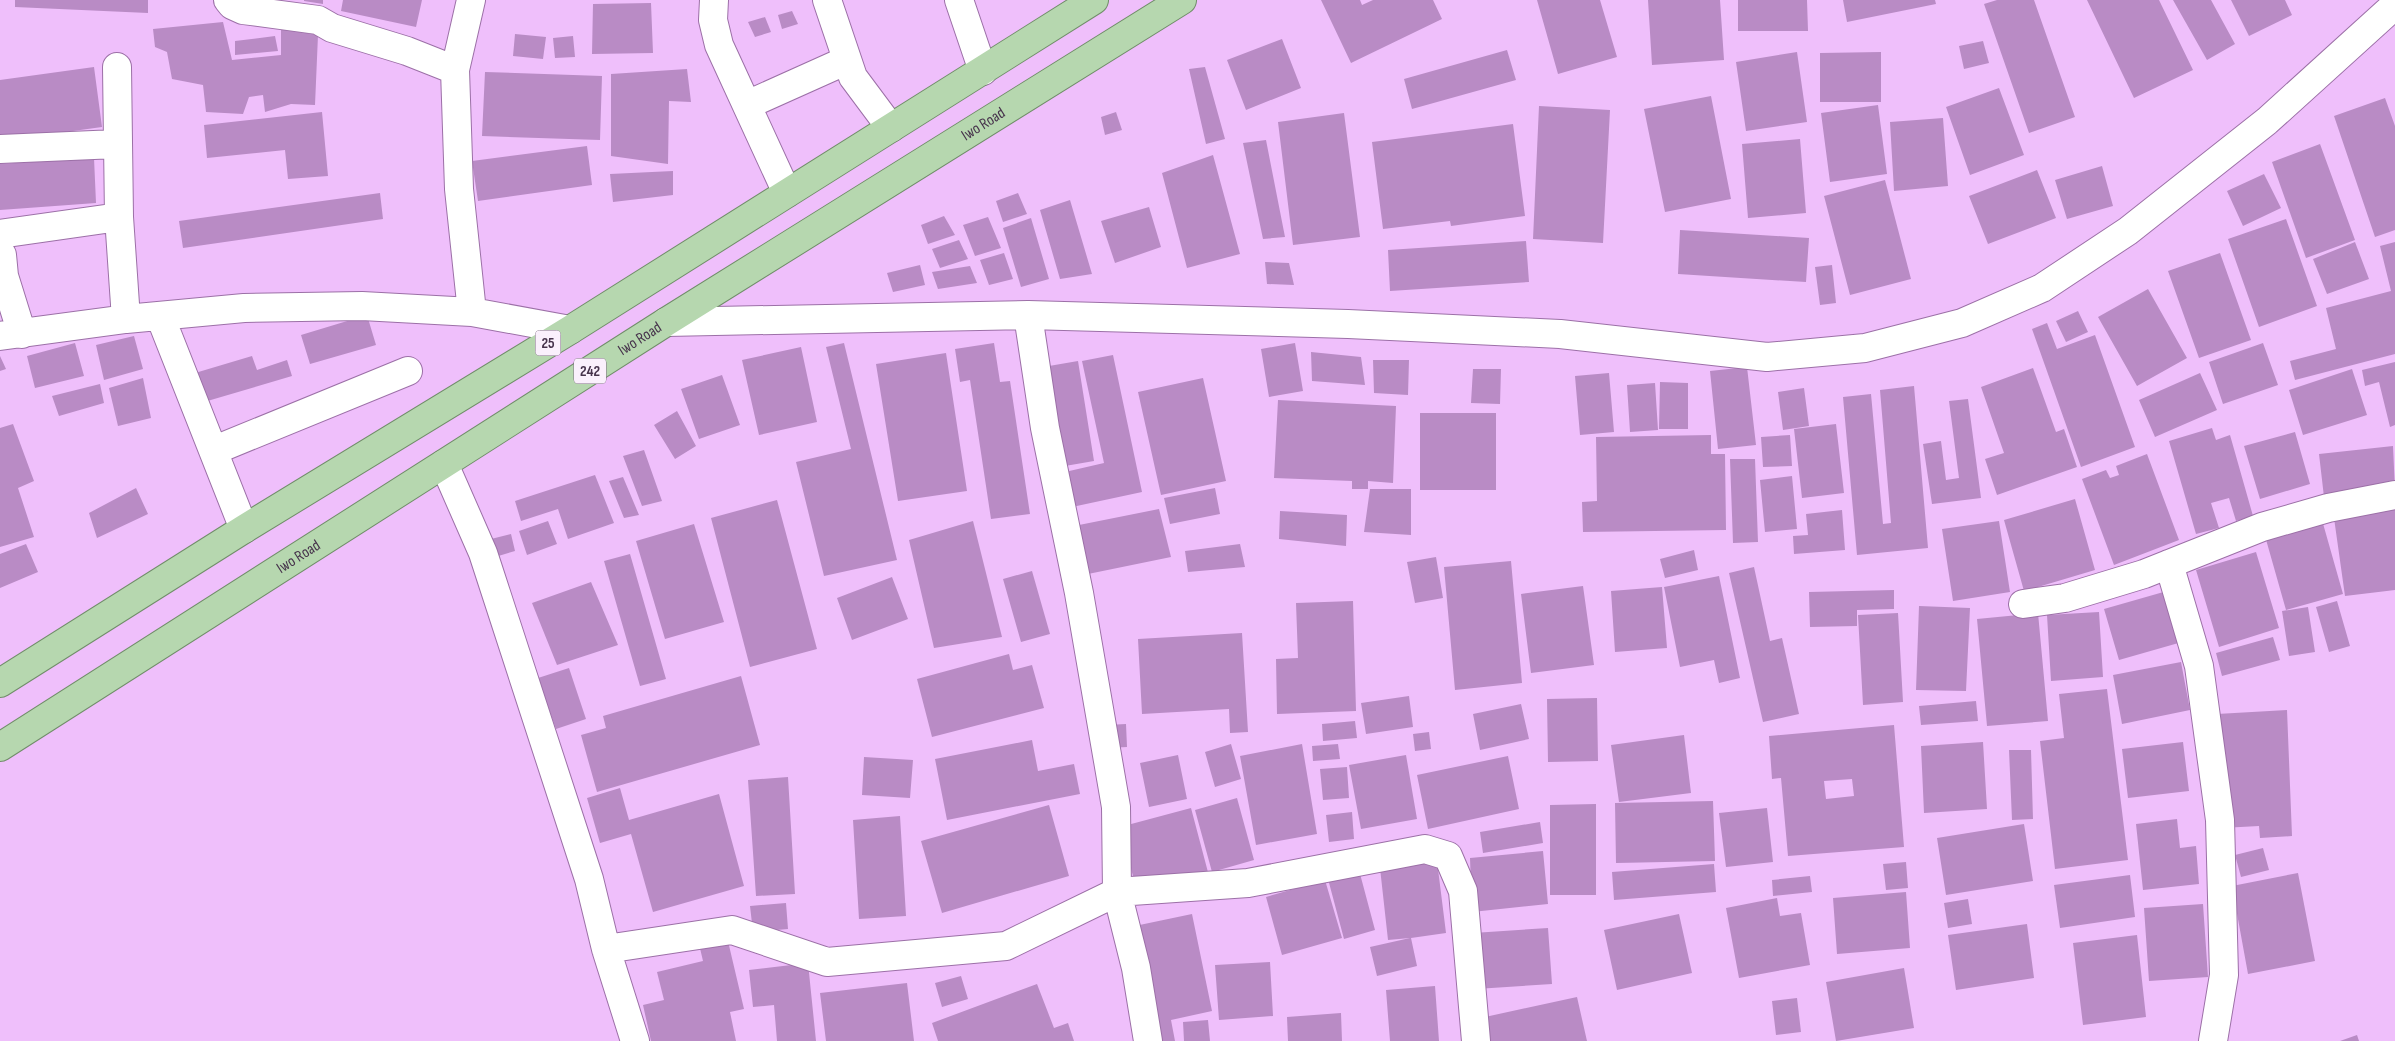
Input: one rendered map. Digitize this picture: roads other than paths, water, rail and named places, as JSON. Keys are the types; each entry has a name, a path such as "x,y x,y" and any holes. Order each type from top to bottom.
{"main road":[{"name":"25","path":"0,684 244,529 570,330 1094,0"},
{"name":"Iwo Road","path":"0,746 666,322 1182,0"}],"street":[{"path":"228,0 232,5 243,10 318,20 332,28 407,51 455,70"},
{"path":"471,0 455,70 459,189 472,312"},
{"path":"714,0 713,20 719,45 787,193"},
{"path":"827,0 845,61 853,78 867,100 891,128"},
{"path":"959,0 983,70"},
{"path":"666,322 1028,315 1348,324 1560,334 1767,357 1865,348 1962,323 2042,288 2128,231 2267,121 2393,17"},
{"path":"747,105 845,61"},
{"path":"117,67 119,218 126,319"},
{"path":"0,149 117,144"},
{"path":"0,234 119,218"},
{"path":"0,252 2,255 11,335 126,319 244,308 362,306 472,312 570,330"},
{"path":"1028,315 1045,428 1079,593 1116,806 1117,892 1136,968 1148,1041"},
{"path":"160,316 244,529"},
{"path":"214,450 408,371"},
{"path":"444,464 483,553 589,879 606,949 635,1041"},
{"path":"2023,604 2065,598 2169,564 2262,527 2328,508 2395,495"},
{"path":"2169,564 2199,666 2220,820 2224,975 2213,1041"},
{"path":"606,949 732,930 827,962 1006,946 1117,892 1248,883 1426,849 1448,856 1463,891 1476,1041"}]}
